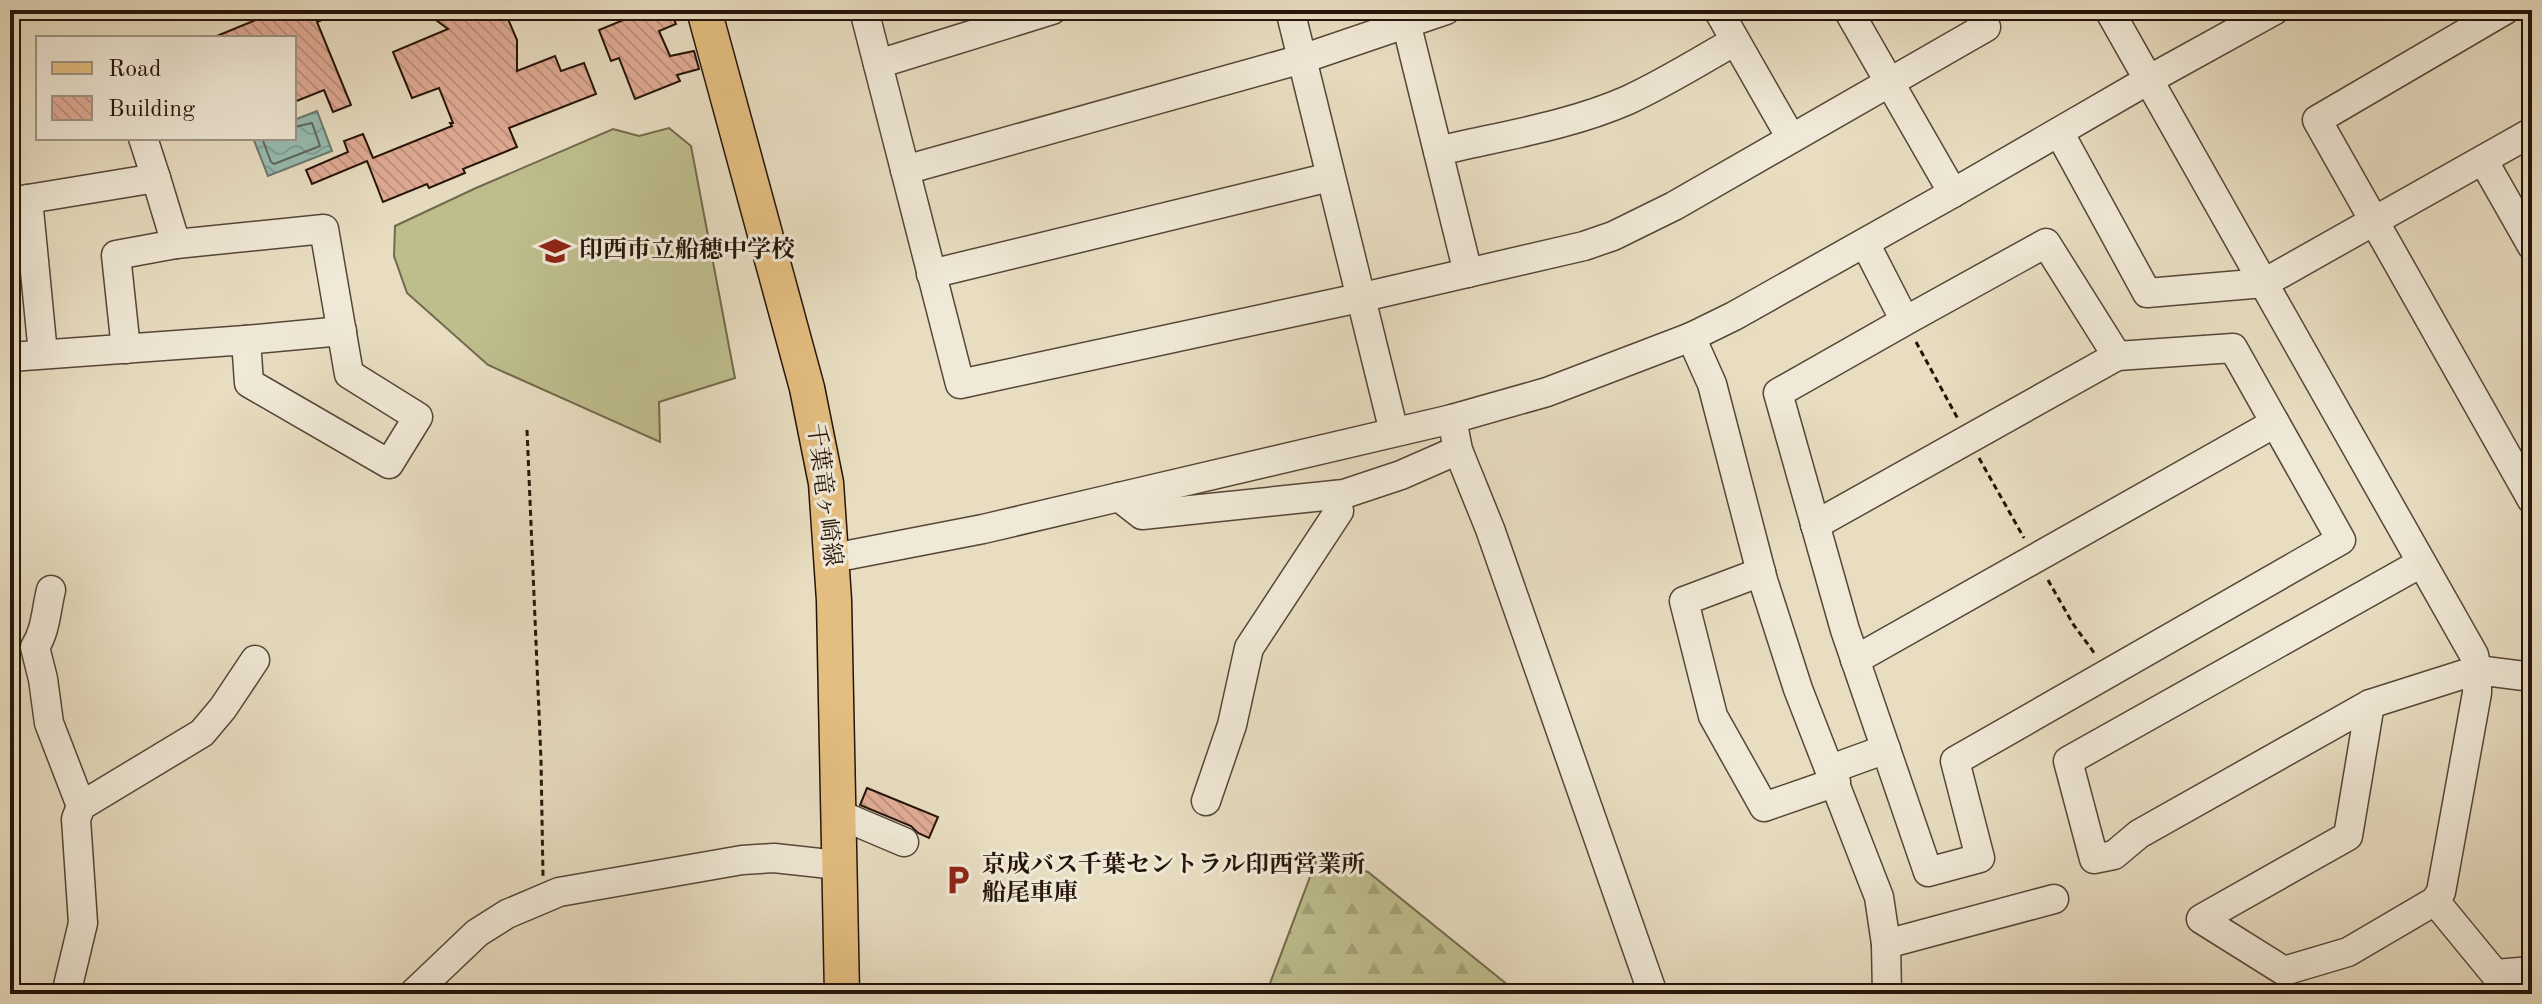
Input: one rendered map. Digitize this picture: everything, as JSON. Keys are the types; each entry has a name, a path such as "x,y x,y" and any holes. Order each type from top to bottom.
{"main road":[{"name":"千葉竜ヶ崎線","path":"704,10 807,388 826,483 833,558 842,994"}],"street":[{"path":"864,10 960,384 1571,250 1613,236 1674,206 1986,27 1977,10"},
{"path":"878,64 1052,10"},
{"path":"1290,10 1394,432"},
{"path":"905,170 1302,59 1405,17 1446,10"},
{"path":"1718,10 1791,138"},
{"path":"1848,10 1953,193"},
{"path":"2109,10 2474,655 2477,670 2477,693 2441,892 2435,901 2348,952 2284,971 2201,919 2348,836 2370,704"},
{"path":"833,558 968,532 1119,497 1452,419 1547,392 1691,337 1734,316 2275,10"},
{"path":"2505,10 2317,120 2532,500"},
{"path":"1405,17 1468,273"},
{"path":"1438,151 1557,123 1611,106 1666,81 1735,41"},
{"path":"2059,132 2147,293 2264,283 2532,132"},
{"path":"144,140 176,244"},
{"path":"2483,160 2532,246"},
{"path":"931,274 1330,177"},
{"path":"43,354 19,201 156,178"},
{"path":"126,349 116,255 176,244 324,229 349,374 418,417 389,464 249,383 246,340"},
{"path":"1865,243 1905,321"},
{"path":"1815,525 2117,356 2233,348 2341,540 1955,761 1980,858 1928,872 1855,660 1815,525 1778,393 2046,243 2117,356"},
{"path":"10,357 342,331"},
{"path":"1691,337 1712,384 1761,572 1798,689 1879,897 1886,944 1887,994"},
{"path":"1452,419 1458,450 1490,529 1653,994"},
{"path":"1855,660 2275,423"},
{"path":"1119,497 1142,515 1344,494 1401,475 1458,450"},
{"path":"1206,801 1232,725 1249,648 1339,511 1335,495"},
{"path":"2421,563 2068,761 2094,859 2114,855 2139,834 2370,704 2477,670 2532,677"},
{"path":"1761,572 1684,601 1713,716 1764,807 1886,749"},
{"path":"51,590 44,614 44,634 35,647 49,723 81,806"},
{"path":"66,994 83,923 76,819 81,806 202,733 255,660"},
{"path":"838,814 904,842"},
{"path":"413,994 477,933 507,914 572,890 742,860 774,858 838,865"},
{"path":"1886,944 2054,899"},
{"path":"2435,901 2495,974 2532,971"}],"path":[{"path":"1905,321 2073,624 2108,673"},
{"path":"527,430 541,760 543,899"}],"green space":[{"path":"669,128 691,146 735,378 659,402 660,442 488,365 407,293 394,256 395,226 476,188 613,129 639,136"},
{"path":"1316,861 1368,872 1519,994 1266,994"}],"water":[{"path":"317,111 332,151 268,176 254,140 296,140 296,119"}],"building":[{"path":"280,10 345,10 317,22 351,105 333,112 324,90 296,101 296,36 217,36"},
{"path":"444,10 499,10 508,19 517,40 517,71 555,56 561,71 584,63 596,94 509,128 517,147 463,169 465,173 429,188 427,184 383,202 367,161 312,184 306,170 348,152 344,141 363,134 373,158 452,126 439,88 412,98 393,52 448,29 436,20"},
{"path":"622,10 670,10 676,24 659,31 670,56 694,51 699,69 677,75 680,81 635,99 619,58 611,61 599,30 626,19"},
{"path":"867,788 938,817 929,838 911,826 860,805"}],"place":[{"name":"印西市立船穂中学校","path":"555,251"},
{"name":"京成バス千葉セントラル印西営業所 船尾車庫","path":"958,880"}]}
